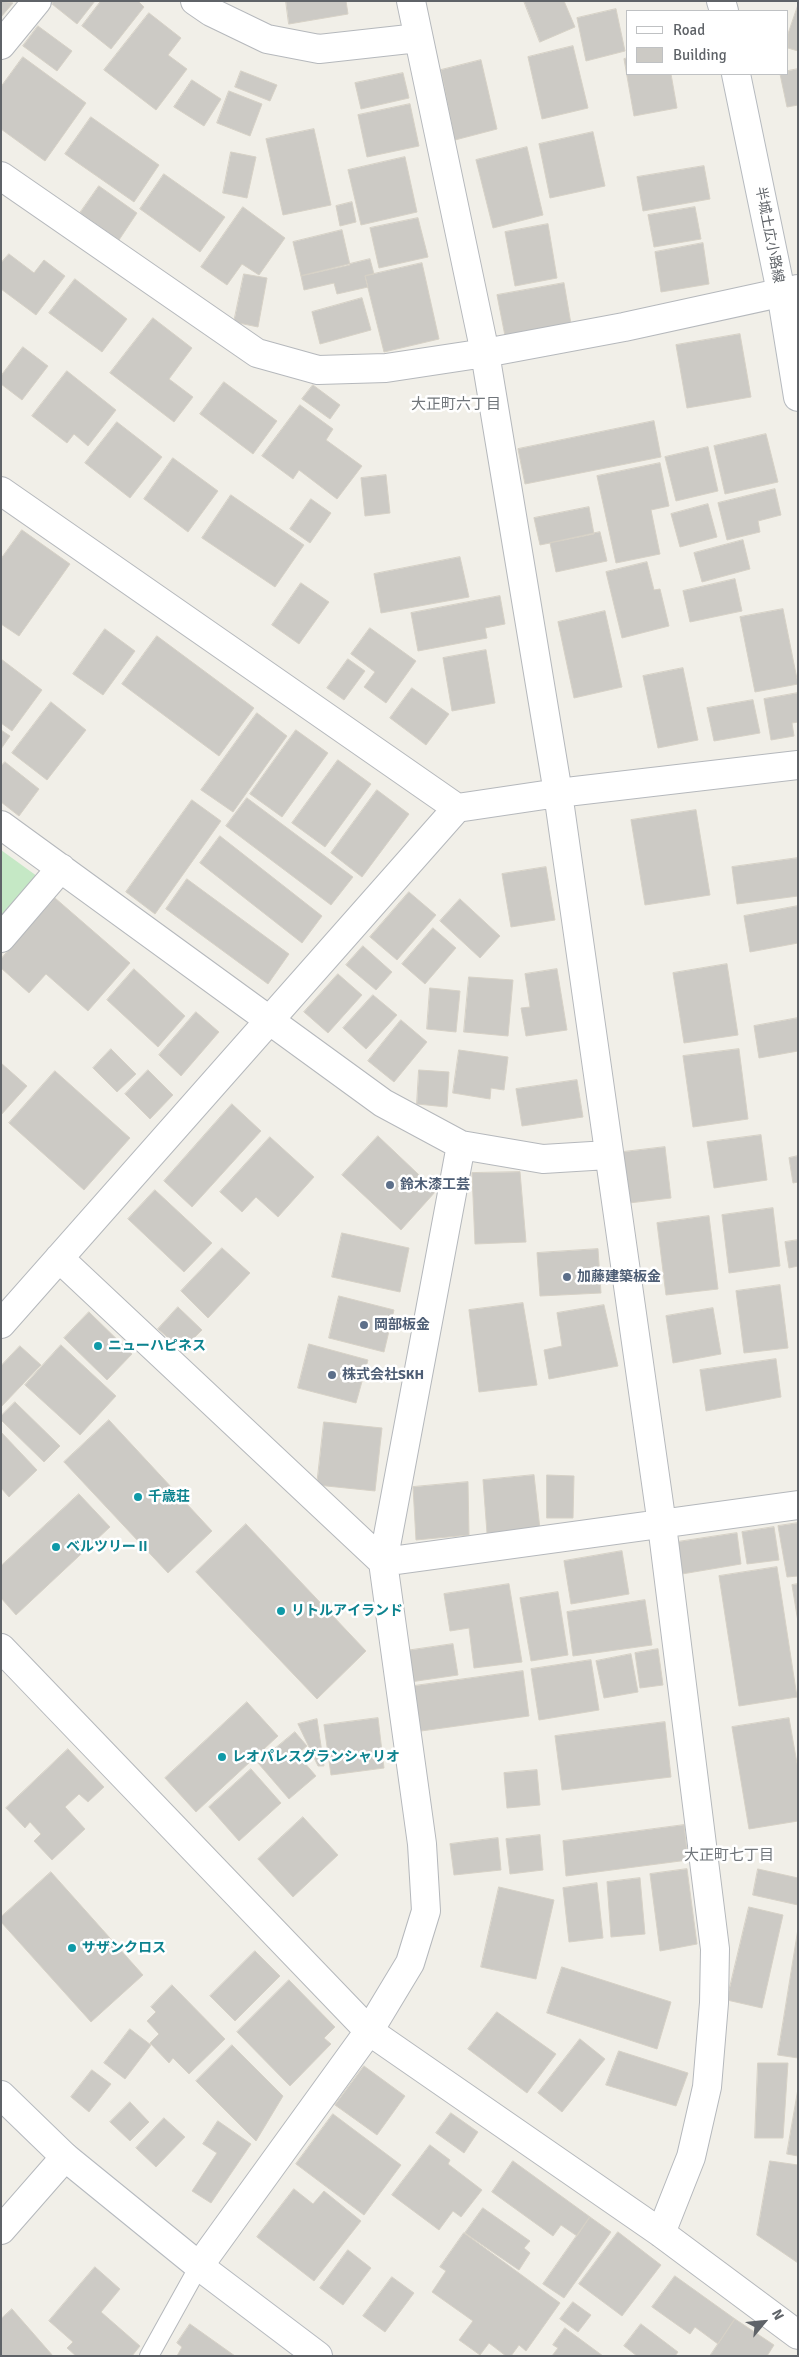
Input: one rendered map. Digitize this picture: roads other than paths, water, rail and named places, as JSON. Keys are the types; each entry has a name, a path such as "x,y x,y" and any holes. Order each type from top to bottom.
{"street":[{"path":"1,45 37,1"},
{"path":"194,1 211,12 267,39 319,49 418,38"},
{"path":"411,1 485,354 558,793 662,1525 715,1949 714,2003 707,2087 691,2157 661,2233"},
{"name":"半城土広小路線","path":"736,75 789,290 798,397"},
{"path":"1,176 257,353 318,370 386,368 485,354 624,327 789,290"},
{"path":"1,491 457,808"},
{"path":"1,1324 272,1020 457,808 558,793 798,765"},
{"path":"1,824 272,1020 383,1103 462,1145 543,1159 608,1155"},
{"path":"1,938 61,868"},
{"path":"199,2266 369,2031 410,1963 426,1911 422,1844 383,1562 462,1145"},
{"path":"59,1258 383,1562"},
{"path":"383,1562 798,1505"},
{"path":"1,1648 369,2031 661,2233 798,2335"},
{"path":"1,2095 65,2157 199,2266 318,2356"},
{"path":"1,2230 65,2157"}],"lane":[{"path":"149,2356 199,2266"}],"place":[{"name":"鈴木漆工芸","path":"390,1185"},
{"name":"加藤建築板金","path":"567,1277"},
{"name":"岡部板金","path":"364,1325"},
{"name":"ニューハピネス","path":"98,1346"},
{"name":"株式会社SKH","path":"332,1375"},
{"name":"千歳荘","path":"138,1497"},
{"name":"ベルツリーⅡ","path":"56,1547"},
{"name":"リトルアイランド","path":"281,1611"},
{"name":"レオパレスグランシャリオ","path":"222,1757"},
{"name":"サザンクロス","path":"72,1948"}],"district":[{"name":"大正町六丁目","path":"456,405"},
{"name":"大正町七丁目","path":"729,1856"}]}
